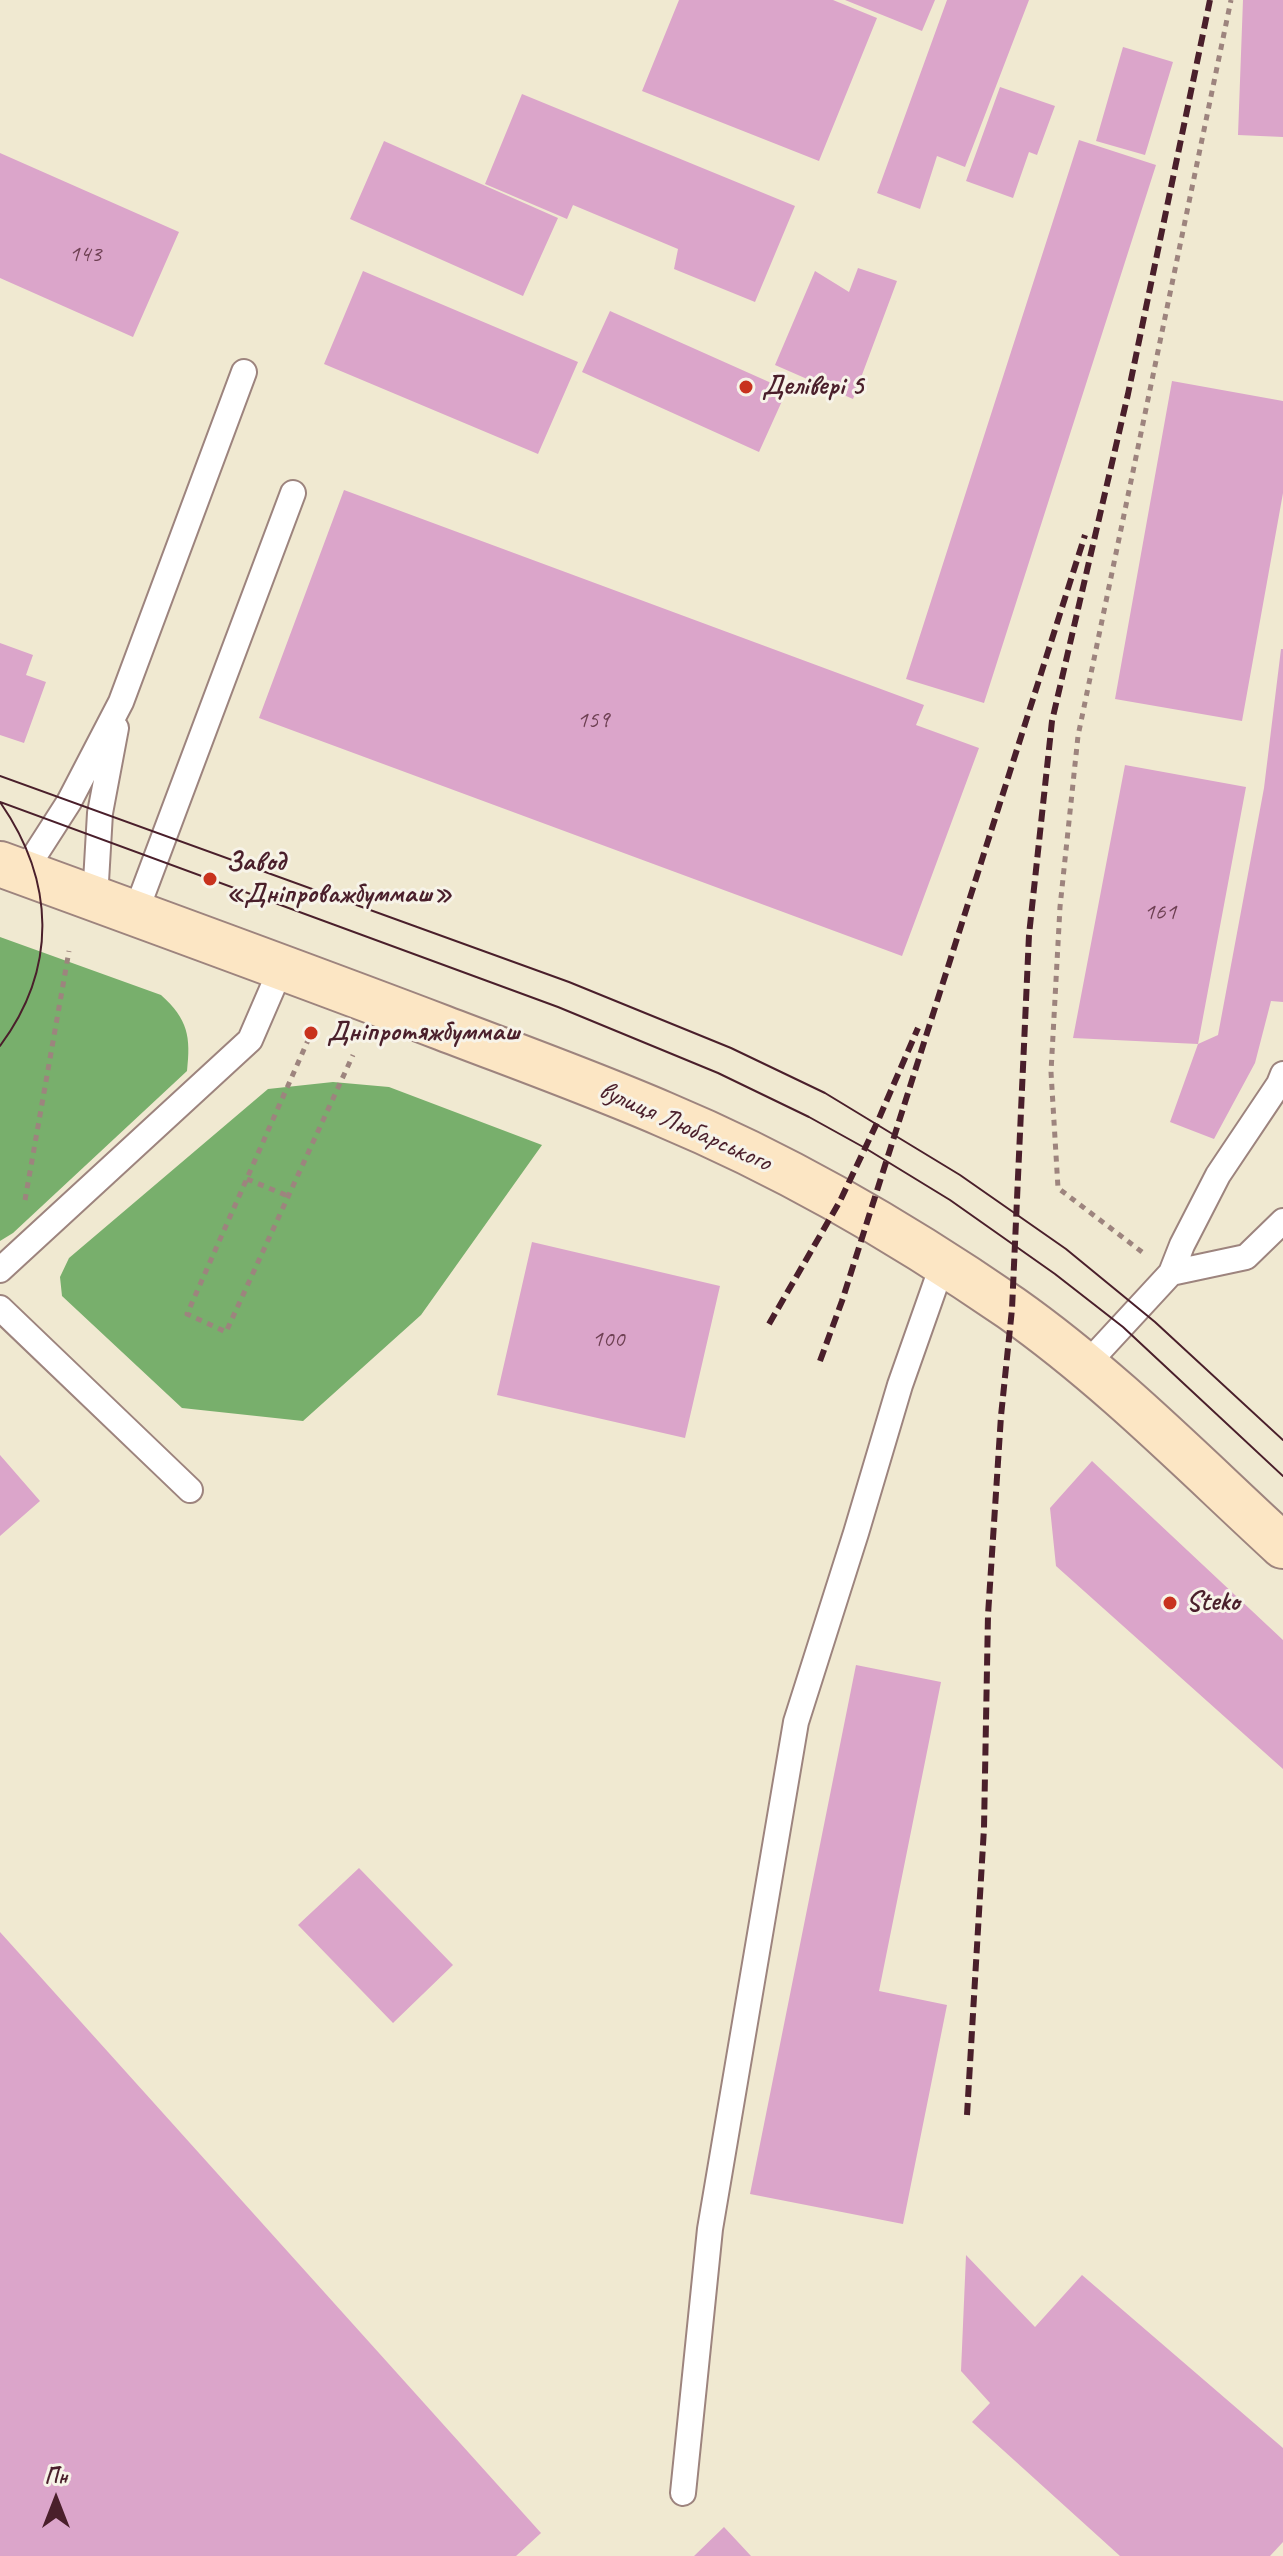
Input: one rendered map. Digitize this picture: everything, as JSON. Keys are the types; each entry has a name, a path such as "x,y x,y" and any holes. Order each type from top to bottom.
{"main road":[{"name":"вулиця Любарського","path":"12,868 282,966 665,1114 761,1159 868,1217 1012,1309 1086,1365 1283,1546"}],"lane":[{"path":"12,868 69,802 121,702 244,372"},
{"path":"115,907 293,493"},
{"path":"115,907 100,813 121,702"},
{"path":"7,1265 250,1040 282,966"},
{"path":"1086,1365 1171,1273 1218,1175 1283,1074"},
{"path":"1171,1273 1246,1257 1283,1221"},
{"path":"683,2493 710,2229 796,1722 900,1385 943,1263"},
{"path":"0,1308 190,1490"}],"path":[{"path":"1171,1273 1058,1188 1051,1072 1060,907 1078,736 1231,0"},
{"path":"7,1265 69,951"},
{"path":"309,1038 187,1314 226,1332 353,1055"},
{"path":"247,1179 288,1196"}],"green space":[{"path":"0,937 161,995 182,1021 188,1048 187,1071 13,1233 0,1241"},
{"path":"333,1082 389,1087 542,1145 421,1315 303,1421 182,1408 62,1296 60,1277 69,1258 268,1089"}],"building":[{"path":"679,0 833,0 877,18 819,161 642,91"},
{"path":"845,0 935,0 922,31"},
{"path":"947,0 1029,0 965,167 937,156 920,209 877,193"},
{"path":"1243,0 1283,0 1283,137 1238,135"},
{"path":"1123,47 1173,62 1145,155 1096,141"},
{"path":"1000,87 1055,106 1037,155 1029,152 1013,198 966,181"},
{"path":"522,94 795,206 755,302 674,269 678,249 573,205 567,219 485,184"},
{"path":"1079,140 1156,165 984,703 906,679"},
{"path":"384,141 558,218 523,296 350,219"},
{"path":"0,153 179,232 133,337 0,278"},
{"path":"858,268 897,281 853,399 775,365 815,271 849,292"},
{"path":"363,271 578,362 538,454 324,364"},
{"path":"610,311 787,390 759,452 582,372"},
{"path":"1172,381 1283,401 1283,493 1242,721 1115,699"},
{"path":"344,490 924,705 916,725 979,748 902,956 259,718"},
{"path":"0,643 33,655 26,675 46,682 24,743 0,735"},
{"path":"1281,649 1283,1002 1271,1001 1255,1063 1214,1139 1170,1122 1198,1044 1218,1035 1264,788"},
{"path":"1125,765 1246,787 1198,1044 1073,1038"},
{"path":"532,1242 720,1286 685,1438 497,1395"},
{"path":"0,1455 40,1501 0,1536"},
{"name":"Steko","path":"1092,1461 1283,1640 1283,1769 1056,1566 1050,1508"},
{"path":"856,1665 941,1682 879,1991 947,2005 903,2224 750,2194"},
{"path":"359,1868 453,1965 393,2023 298,1925"},
{"path":"0,1932 541,2533 516,2556 0,2556"},
{"path":"966,2255 1035,2327 1082,2275 1283,2448 1283,2542 1270,2556 1120,2556 972,2422 990,2403 961,2371"},
{"path":"724,2527 751,2556 694,2556"}],"tram line":[{"path":"0,776 569,982 731,1048 825,1093 960,1175 1066,1249 1155,1322 1283,1440"},
{"path":"0,802 558,1007 718,1073 809,1117 950,1200 1055,1274 1123,1327 1283,1476"},
{"path":"0,802 31,862 39,893 42,924 40,955 32,986 19,1016 0,1046"}],"railway":[{"path":"967,2115 984,1828 988,1615 1001,1416 1012,1309 1029,935 1052,721 1128,394 1210,0"},
{"path":"820,1361 842,1301 1085,535"},
{"path":"769,1324 840,1201 918,1028"}],"place":[{"name":"Делівері 5","path":"746,387"},
{"name":"Завод «Дніпроважбуммаш»","path":"210,879"},
{"name":"Дніпротяжбуммаш","path":"311,1033"},
{"name":"Steko","path":"1170,1603"}]}
